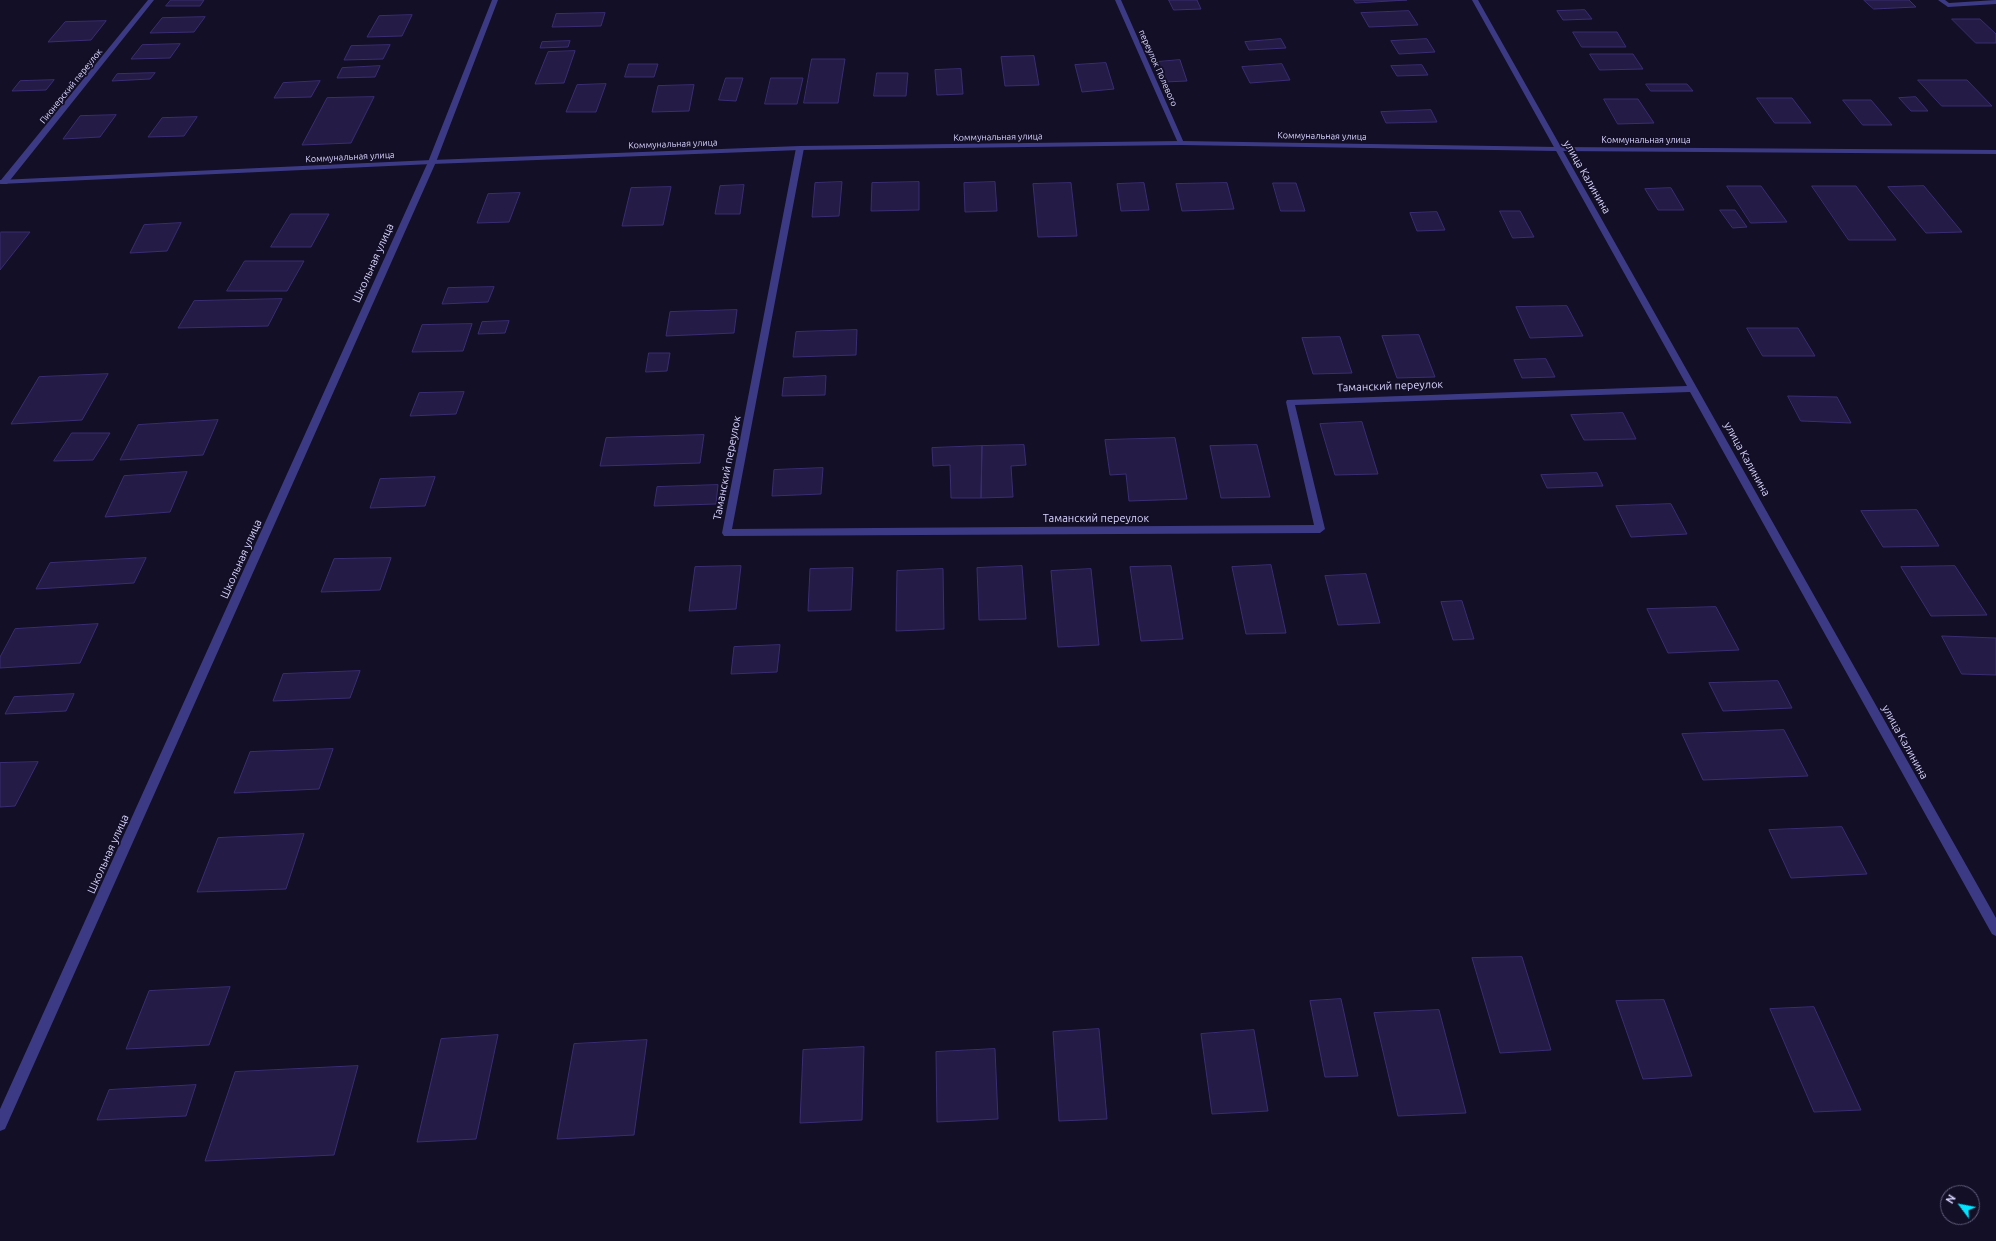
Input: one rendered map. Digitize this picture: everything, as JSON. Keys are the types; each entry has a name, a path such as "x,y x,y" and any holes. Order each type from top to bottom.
{"street":[{"name":"Пионерский переулок","path":"2,182 151,0"},
{"name":"Школьная улица","path":"0,1124 432,162 495,0"},
{"name":"переулок Полевого","path":"1118,0 1181,143"},
{"name":"улица Калинина","path":"1476,0 1557,149 1694,389 1996,930"},
{"path":"1941,0 1948,5 1996,2"},
{"name":"Коммунальная улица","path":"2,182 432,162 800,148 1181,143 1557,149 1996,152"},
{"name":"Таманский переулок","path":"800,148 727,533 1320,529 1290,402 1694,389"}],"building":[{"path":"171,0 204,0 200,6 166,6"},
{"path":"1169,0 1197,0 1201,9 1174,10"},
{"path":"1354,0 1407,0 1356,3"},
{"path":"1864,0 1909,0 1916,7 1874,9"},
{"path":"1585,10 1592,19 1563,20 1557,11"},
{"path":"1409,11 1418,25 1369,27 1361,13"},
{"path":"605,13 601,26 552,27 556,14"},
{"path":"412,15 402,36 367,37 379,16"},
{"path":"205,17 194,32 150,33 162,18"},
{"path":"1952,19 1980,19 1996,34 1996,43 1976,43"},
{"path":"106,21 91,40 48,42 65,22"},
{"path":"1573,32 1617,32 1626,47 1582,47"},
{"path":"1281,39 1286,48 1249,50 1245,42"},
{"path":"1427,39 1435,52 1399,54 1391,41"},
{"path":"570,41 568,47 540,48 542,42"},
{"path":"180,44 170,58 131,59 142,45"},
{"path":"390,45 383,59 344,60 351,46"},
{"path":"575,51 564,83 535,84 548,52"},
{"path":"1590,54 1633,54 1643,69 1600,70"},
{"path":"1034,56 1039,85 1005,86 1001,57"},
{"path":"812,59 845,59 838,103 804,103"},
{"path":"1180,60 1187,81 1164,82 1157,62"},
{"path":"1106,63 1114,89 1082,92 1075,65"},
{"path":"629,64 658,64 654,77 625,77"},
{"path":"1282,64 1290,80 1250,83 1242,67"},
{"path":"1422,65 1428,75 1397,76 1391,66"},
{"path":"380,66 375,77 337,78 342,68"},
{"path":"961,69 963,94 937,95 935,70"},
{"path":"155,73 150,79 112,81 117,74"},
{"path":"877,73 908,73 906,96 874,96"},
{"path":"726,78 743,78 736,101 719,100"},
{"path":"771,78 803,78 797,104 765,104"},
{"path":"54,80 46,90 12,91 20,81"},
{"path":"1918,80 1967,80 1992,106 1942,106"},
{"path":"320,81 311,97 274,98 283,83"},
{"path":"606,84 596,112 566,112 577,85"},
{"path":"1646,84 1687,84 1693,91 1651,91"},
{"path":"694,85 689,111 652,112 658,86"},
{"path":"374,97 351,143 302,145 327,98"},
{"path":"1916,97 1928,111 1911,111 1899,98"},
{"path":"1757,98 1792,98 1811,123 1775,123"},
{"path":"1604,99 1638,99 1654,123 1618,124"},
{"path":"1843,100 1871,100 1892,125 1863,125"},
{"path":"1431,110 1437,122 1386,123 1381,112"},
{"path":"116,115 100,137 63,139 80,116"},
{"path":"197,117 184,136 148,137 162,118"},
{"path":"842,182 839,216 812,217 815,183"},
{"path":"919,182 919,210 871,211 872,183"},
{"path":"995,182 997,211 965,212 964,183"},
{"path":"1071,183 1077,236 1038,237 1033,184"},
{"path":"1144,183 1149,210 1121,211 1117,184"},
{"path":"1227,183 1234,209 1182,211 1176,184"},
{"path":"1273,183 1296,183 1305,211 1281,211"},
{"path":"744,185 740,214 715,214 720,186"},
{"path":"1727,186 1761,186 1787,222 1751,223"},
{"path":"1812,186 1856,186 1896,240 1849,240"},
{"path":"1924,186 1962,232 1926,233 1888,187"},
{"path":"671,187 663,225 622,226 631,188"},
{"path":"1671,188 1684,210 1658,210 1645,189"},
{"path":"520,193 509,222 477,223 488,194"},
{"path":"1720,210 1735,210 1747,227 1733,228"},
{"path":"1500,211 1520,211 1534,237 1513,238"},
{"path":"1437,212 1445,230 1417,231 1410,213"},
{"path":"291,214 329,214 311,247 271,247"},
{"path":"181,223 167,251 130,253 144,225"},
{"path":"30,232 0,270 0,233"},
{"path":"245,261 304,261 287,291 227,291"},
{"path":"494,287 488,302 442,304 448,288"},
{"path":"282,299 268,326 178,328 194,301"},
{"path":"1567,306 1583,336 1530,338 1516,307"},
{"path":"737,310 734,333 666,336 670,312"},
{"path":"509,321 505,333 478,334 482,322"},
{"path":"472,324 463,351 412,352 422,325"},
{"path":"1747,328 1798,328 1815,356 1763,356"},
{"path":"857,330 856,355 793,357 796,332"},
{"path":"1419,335 1435,377 1397,378 1382,336"},
{"path":"1340,337 1352,373 1313,374 1302,338"},
{"path":"649,353 670,353 667,371 646,372"},
{"path":"1546,359 1555,377 1522,378 1514,360"},
{"path":"108,374 82,420 11,424 39,377"},
{"path":"826,376 825,395 782,396 784,378"},
{"path":"464,392 456,414 410,416 419,393"},
{"path":"1788,396 1837,397 1851,423 1801,421"},
{"path":"1623,413 1636,439 1584,440 1571,415"},
{"path":"218,420 203,455 120,460 138,425"},
{"path":"1362,422 1378,474 1335,475 1320,424"},
{"path":"72,433 110,433 93,460 54,461"},
{"path":"704,435 700,463 600,466 606,438"},
{"path":"1175,438 1187,499 1129,501 1126,474 1110,475 1105,440"},
{"path":"1024,445 1026,465 1011,466 1013,497 981,498 982,446"},
{"path":"1257,445 1270,497 1221,498 1210,446"},
{"path":"982,446 981,498 951,498 950,465 933,466 932,448"},
{"path":"823,468 821,494 772,496 774,470"},
{"path":"187,472 170,512 105,517 124,476"},
{"path":"1597,473 1603,486 1547,488 1541,475"},
{"path":"435,477 425,506 370,508 380,479"},
{"path":"718,485 716,504 654,506 657,487"},
{"path":"1671,504 1687,534 1631,537 1616,506"},
{"path":"1917,510 1939,546 1883,547 1861,511"},
{"path":"146,558 134,583 36,589 50,563"},
{"path":"391,558 380,590 321,592 334,559"},
{"path":"1271,565 1286,633 1246,634 1232,567"},
{"path":"741,566 736,609 689,611 695,567"},
{"path":"1022,566 1026,619 979,620 977,568"},
{"path":"1171,566 1183,639 1141,641 1130,567"},
{"path":"1955,566 1987,615 1931,616 1901,567"},
{"path":"853,568 851,610 808,611 810,569"},
{"path":"943,569 944,629 896,631 897,571"},
{"path":"1091,569 1099,645 1058,647 1051,571"},
{"path":"1366,574 1380,623 1338,625 1325,576"},
{"path":"1462,601 1474,639 1453,640 1441,602"},
{"path":"1716,607 1739,650 1668,653 1647,609"},
{"path":"98,624 80,663 0,668 0,657 15,629"},
{"path":"1942,636 1996,638 1996,675 1962,674"},
{"path":"780,645 777,672 731,674 734,647"},
{"path":"360,671 350,698 273,701 283,674"},
{"path":"1778,681 1792,708 1723,711 1709,683"},
{"path":"74,694 66,711 5,714 14,697"},
{"path":"1784,730 1808,776 1703,780 1682,734"},
{"path":"333,749 319,789 234,793 250,752"},
{"path":"38,762 15,806 0,807 0,763"},
{"path":"1842,827 1867,874 1791,878 1769,830"},
{"path":"304,834 286,889 197,892 218,838"},
{"path":"1522,957 1551,1050 1500,1053 1472,958"},
{"path":"230,987 209,1045 126,1049 149,991"},
{"path":"1341,999 1358,1076 1325,1077 1310,1001"},
{"path":"1664,1000 1692,1076 1643,1079 1616,1001"},
{"path":"1814,1007 1861,1110 1814,1112 1770,1009"},
{"path":"1439,1010 1466,1113 1398,1116 1374,1013"},
{"path":"1099,1029 1107,1119 1059,1121 1053,1032"},
{"path":"1254,1030 1268,1111 1212,1114 1201,1034"},
{"path":"498,1035 476,1139 417,1142 441,1039"},
{"path":"647,1040 634,1135 557,1139 574,1044"},
{"path":"864,1047 862,1120 800,1123 803,1050"},
{"path":"995,1049 998,1119 937,1122 936,1052"},
{"path":"358,1066 334,1155 205,1161 235,1072"},
{"path":"196,1085 186,1116 97,1120 109,1090"}]}
